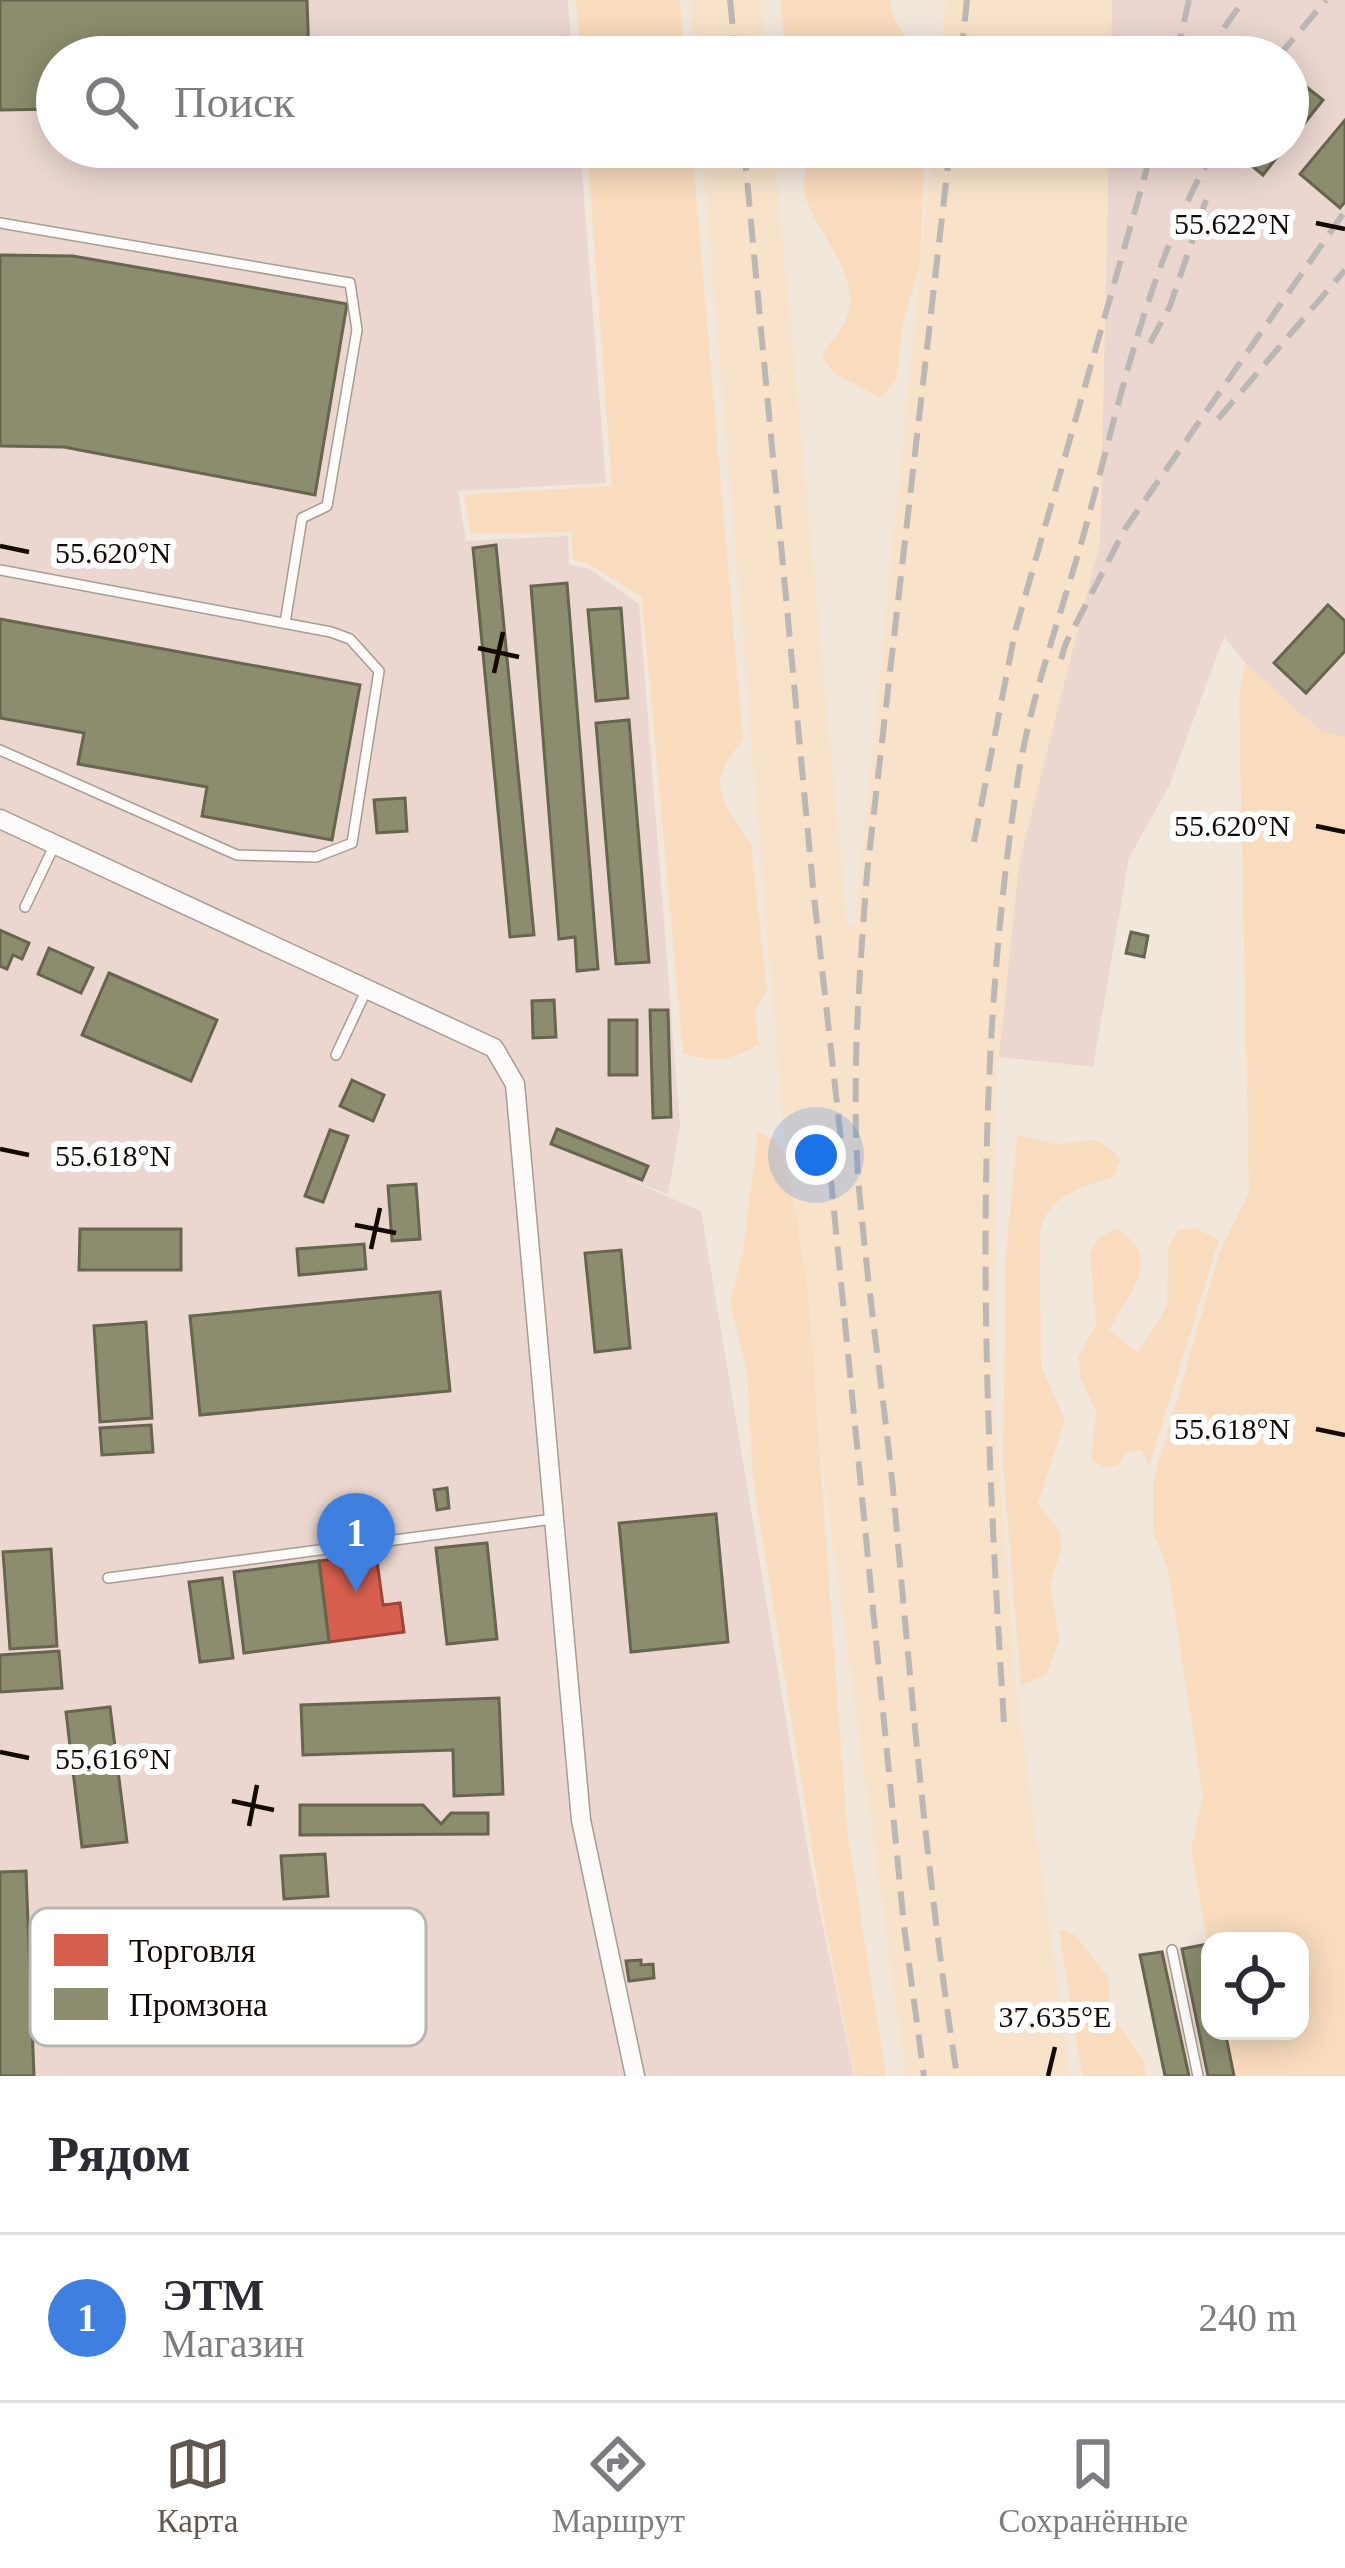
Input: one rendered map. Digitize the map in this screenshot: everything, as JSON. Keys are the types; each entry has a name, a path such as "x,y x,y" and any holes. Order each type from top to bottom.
{"street":[{"path":"0,819 494,1048 514,1084 581,1820 635,2076"}],"lane":[{"path":"0,223 350,283 357,330 327,506 302,518 285,623"},
{"path":"0,570 350,639 379,671 352,843 316,857 237,855 0,750"},
{"path":"25,907 55,844"},
{"path":"336,1055 367,989"},
{"path":"108,1578 553,1519"},
{"path":"1172,1950 1198,2076"}],"shaded area":[{"path":"0,0 568,0 571,36 36,36 36,168 582,168 606,483 458,491 466,541 568,536 569,564 590,569 639,604 680,1126 668,1194 625,1178 701,1211 810,1863 854,2076 0,2076"},
{"path":"576,0 680,0 683,36 579,36"},
{"path":"690,0 760,0 764,36 693,36"},
{"path":"781,0 889,0 906,36 784,36"},
{"path":"946,0 1112,0 1111,36 942,36"},
{"path":"1112,0 1345,0 1345,737 1320,731 1245,663 1224,637 1169,786 1129,858 1093,1067 999,1057 1019,864 1100,542 1109,168 1309,168 1309,36 1111,36"},
{"path":"589,168 694,168 743,740 719,782 725,805 751,844 767,989 755,1011 759,1044 722,1059 683,1053 642,597 589,564 573,560 571,532 471,534 464,495 612,486"},
{"path":"704,168 776,168 847,924 855,926 930,168 1109,168 1100,542 1019,864 996,1088 994,1401 1016,1688 1070,2076 906,2076 795,1266"},
{"path":"805,168 924,168 920,263 902,329 897,379 881,398 837,375 821,357 845,322 850,302 844,272 813,215"},
{"path":"1245,663 1320,731 1345,737 1345,2076 1234,2076 1227,2040 1309,2040 1309,1932 1206,1932 1191,1849 1203,1796 1168,1569 1153,1531 1153,1482 1220,1251 1249,1193 1239,697"},
{"path":"758,1132 776,1140 786,1156 808,1292 847,1829 886,2076 855,2076 822,1910 753,1479 747,1371 730,1302 743,1250"},
{"path":"1017,1136 1056,1144 1097,1141 1120,1159 1114,1176 1079,1189 1050,1208 1040,1231 1041,1366 1065,1420 1038,1504 1060,1532 1061,1550 1050,1584 1059,1641 1047,1674 1021,1686 1003,1463 1006,1255"},
{"path":"1196,1228 1219,1240 1149,1466 1141,1449 1124,1454 1120,1464 1107,1468 1091,1460 1096,1411 1080,1377 1078,1357 1096,1325 1090,1253 1099,1237 1116,1229 1139,1251 1138,1276 1109,1330 1138,1353 1167,1306 1168,1248 1178,1230"},
{"path":"1059,1929 1075,1935 1108,1977 1111,2014 1144,2061 1147,2076 1082,2076"},
{"path":"1201,1945 1201,2040 1227,2040 1234,2076 1165,2076 1140,1955"}],"building: Торговля":[{"path":"376,1554 383,1605 400,1603 404,1632 329,1642 319,1561"}],"building: Промзона":[{"path":"0,0 307,0 308,36 36,36 36,109 0,110"},
{"path":"1309,89 1323,100 1309,118"},
{"path":"1345,120 1345,202 1340,208 1300,174"},
{"path":"0,255 73,256 347,304 315,495 64,447 0,446"},
{"path":"496,545 534,935 510,937 473,548"},
{"path":"567,583 598,969 577,971 575,937 559,939 531,586"},
{"path":"1328,605 1345,621 1345,651 1306,693 1274,663"},
{"path":"621,608 628,698 596,701 588,610"},
{"path":"0,619 360,685 332,840 202,816 207,787 78,764 84,733 0,718"},
{"path":"629,720 649,962 616,964 596,723"},
{"path":"405,798 407,831 377,833 374,800"},
{"path":"0,930 29,943 22,959 13,955 7,969 0,966"},
{"path":"1131,932 1148,936 1144,957 1126,953"},
{"path":"49,948 93,968 81,993 38,974"},
{"path":"109,973 217,1020 191,1081 82,1035"},
{"path":"554,1000 556,1037 533,1038 532,1001"},
{"path":"650,1010 668,1010 671,1117 653,1118"},
{"path":"609,1020 637,1020 637,1075 609,1075"},
{"path":"352,1080 384,1095 373,1121 340,1106"},
{"path":"557,1129 648,1166 642,1180 551,1144"},
{"path":"330,1130 348,1136 323,1202 305,1196"},
{"path":"416,1184 420,1239 392,1241 388,1186"},
{"path":"80,1229 181,1229 181,1270 79,1270"},
{"path":"364,1244 366,1269 299,1275 297,1249"},
{"path":"621,1250 630,1348 595,1352 585,1253"},
{"path":"440,1292 450,1391 200,1415 190,1316"},
{"path":"146,1322 152,1418 100,1422 94,1326"},
{"path":"151,1425 153,1452 102,1455 100,1428"},
{"path":"447,1488 449,1508 437,1510 434,1490"},
{"path":"716,1514 728,1642 631,1652 619,1523"},
{"path":"487,1543 497,1639 447,1644 436,1548"},
{"path":"51,1549 57,1646 10,1649 3,1552"},
{"path":"319,1561 329,1642 244,1653 234,1572"},
{"path":"222,1578 233,1658 200,1662 189,1582"},
{"path":"59,1651 62,1688 0,1692 0,1655"},
{"path":"499,1698 503,1794 454,1796 453,1750 303,1755 301,1705"},
{"path":"110,1707 127,1842 82,1847 66,1712"},
{"path":"300,1805 423,1805 441,1824 451,1813 488,1813 488,1834 300,1835"},
{"path":"325,1854 328,1896 284,1899 281,1856"},
{"path":"26,1871 34,2076 0,2076 0,1872"},
{"path":"1201,1945 1201,2040 1227,2040 1234,2076 1208,2076 1182,1949"},
{"path":"1162,1952 1189,2076 1165,2076 1140,1955"},
{"path":"641,1960 641,1965 653,1964 654,1978 629,1981 626,1961"}],"railway":[{"path":"730,0 734,36"},
{"path":"963,36 967,0"},
{"path":"1181,36 1189,0"},
{"path":"1218,36 1244,0"},
{"path":"1296,36 1326,0"},
{"path":"746,168 843,1158"},
{"path":"948,168 867,873 856,1119 860,1200 921,1783 957,2076"},
{"path":"974,842 1015,632 1147,168"},
{"path":"1004,1722 987,1367 987,1131 1003,896 1018,778 1140,326 1173,234 1205,168"},
{"path":"1150,343 1170,306 1206,200"},
{"path":"1061,659 1125,529 1345,211"},
{"path":"1218,419 1345,270"},
{"path":"827,1139 904,1926 924,2076"}],"place":[{"name":"ЭТМ","path":"356,1592"}]}
